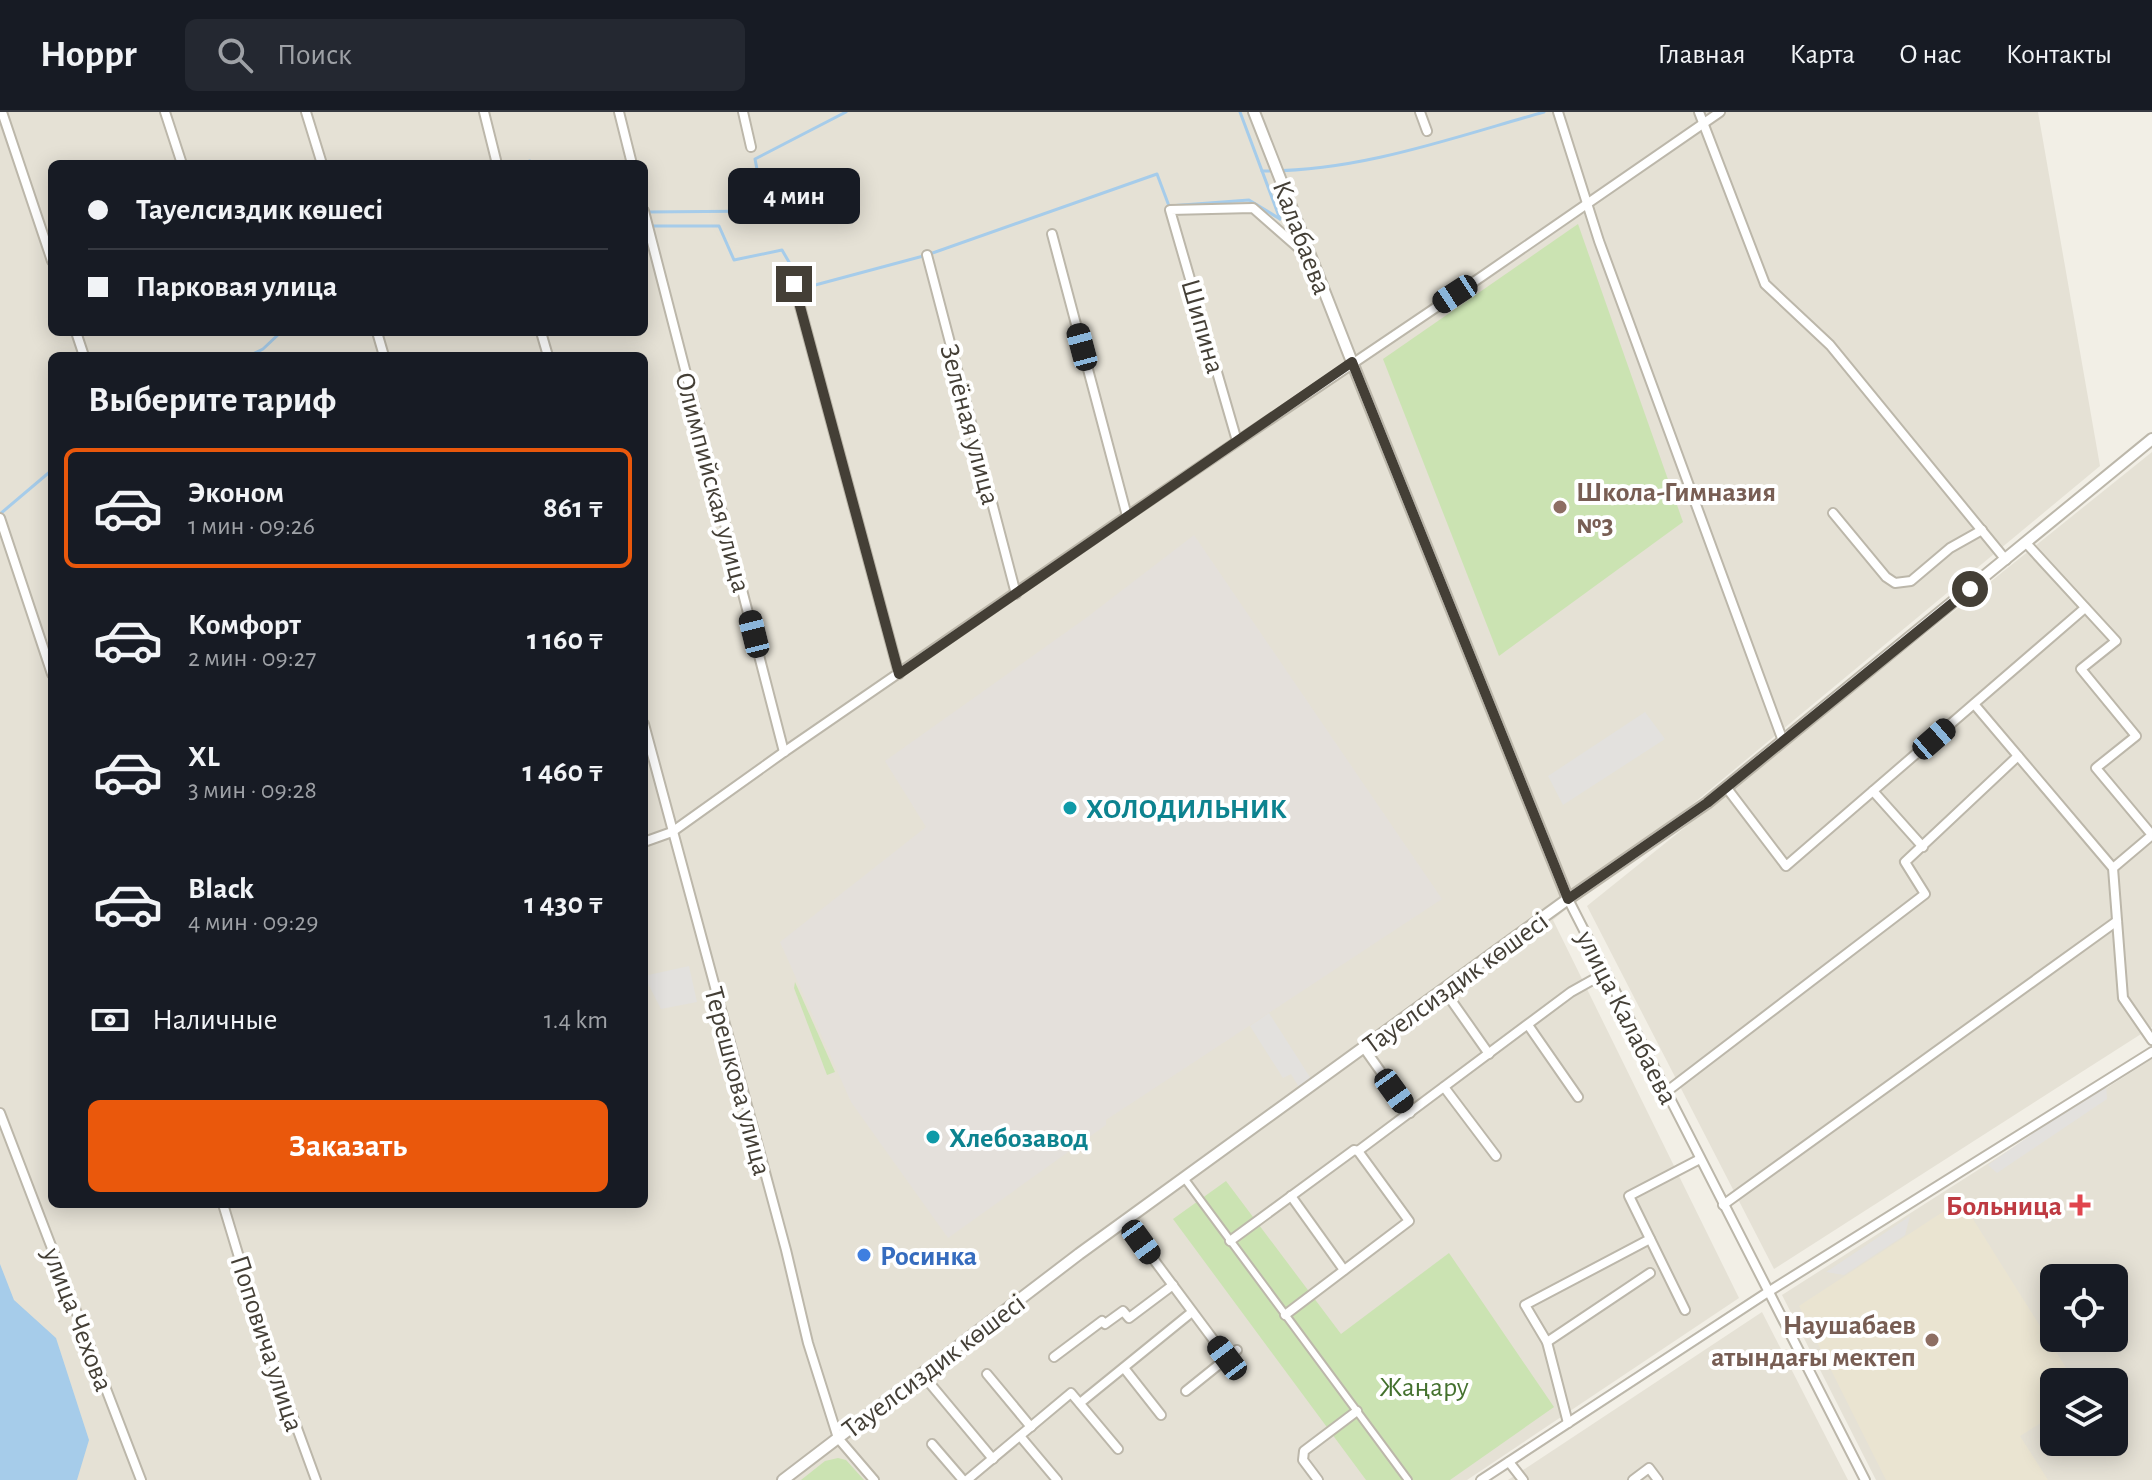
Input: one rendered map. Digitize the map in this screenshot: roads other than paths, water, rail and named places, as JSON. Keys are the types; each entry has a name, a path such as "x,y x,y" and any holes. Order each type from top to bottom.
{"street":[{"path":"2,112 48,249"},
{"path":"165,112 181,160"},
{"path":"306,112 321,160"},
{"path":"484,112 496,160"},
{"path":"619,112 631,160"},
{"path":"743,112 751,147"},
{"name":"Калабаева","path":"1254,112 1352,362"},
{"path":"1420,112 1427,131"},
{"path":"1699,112 1765,284 1830,345 2006,560"},
{"path":"648,841 672,832 1127,516 1720,112"},
{"path":"1560,116 1599,241 1783,741"},
{"name":"Шипина","path":"1237,441 1170,210 1253,208 1311,258"},
{"name":"Олимпийская улица","path":"648,226 784,752"},
{"path":"1052,234 1127,516"},
{"name":"Зелёная улица","path":"927,255 1016,594"},
{"path":"794,284 899,674"},
{"name":"улица Калабаева","path":"1352,362 1568,899 1865,1480"},
{"name":"Тауелсиздик көшесі","path":"783,1480 1125,1221 1726,787 2152,439"},
{"path":"1833,513 1886,577 1895,583 1911,581 1950,548 1982,530"},
{"path":"0,518 48,662"},
{"path":"2026,543 2116,641 2081,669 2136,736 2096,768 2152,835 2113,868"},
{"path":"1726,787 1786,866 2085,608"},
{"path":"1974,704 2113,868 2123,998 2152,1040"},
{"name":"Терешкова улица","path":"648,739 786,1250 808,1343 838,1438"},
{"path":"1666,1092 1925,894 1905,862 2018,756"},
{"path":"1873,791 1923,847"},
{"path":"1723,1205 2117,921"},
{"path":"1230,1241 1354,1150 1358,1151 1571,992 1605,973"},
{"path":"1444,990 1489,1054"},
{"path":"1528,1025 1578,1097"},
{"path":"1364,1048 1410,1113"},
{"path":"1481,1480 1768,1292 2152,1052"},
{"path":"1444,1087 1496,1156"},
{"name":"улица Чехова","path":"0,1113 141,1480"},
{"path":"1285,1315 1409,1221 1358,1151"},
{"path":"1685,1310 1629,1196 1700,1159"},
{"path":"1184,1178 1408,1480"},
{"path":"1291,1196 1344,1270"},
{"name":"Поповича улица","path":"224,1208 260,1327 316,1480"},
{"path":"1125,1221 1227,1358"},
{"path":"1568,1423 1547,1342 1525,1305 1650,1239"},
{"path":"1547,1342 1650,1273"},
{"path":"1054,1357 1102,1321 1105,1324 1123,1311 1129,1318 1173,1285"},
{"path":"1080,1403 1192,1312"},
{"path":"1186,1391 1237,1350"},
{"path":"1124,1368 1161,1415"},
{"path":"922,1374 993,1459"},
{"path":"987,1374 1031,1427"},
{"path":"932,1444 969,1479 1071,1393 1118,1449"},
{"path":"1318,1480 1303,1460 1304,1451 1357,1411"},
{"path":"1020,1436 1057,1480"},
{"path":"838,1438 874,1480"},
{"path":"1509,1462 1523,1480"},
{"path":"1633,1480 1649,1468 1658,1480"}],"water":[{"path":"0,1264 14,1300 56,1338 89,1440 77,1480 0,1480"}],"waterway":[{"path":"648,212 765,211 755,159 846,112"},
{"path":"1240,112 1280,219"},
{"path":"1262,171 1298,170 1369,160 1544,112"},
{"path":"652,226 719,226 734,260 782,250 804,288 927,255 1157,174 1169,206 1249,200 1280,219"},
{"path":"257,352 277,336"},
{"path":"0,514 48,473"}],"place":[{"name":"Школа-Гимназия №3","path":"1560,507"},
{"name":"ХОЛОДИЛЬНИК","path":"1070,808"},
{"name":"Хлебозавод","path":"933,1137"},
{"name":"Больница","path":"2080,1205"},
{"name":"Росинка","path":"864,1255"},
{"name":"Наушабаев атындағы мектеп","path":"1932,1340"}],"park label":[{"name":"Жаңару","path":"1424,1386"}]}
